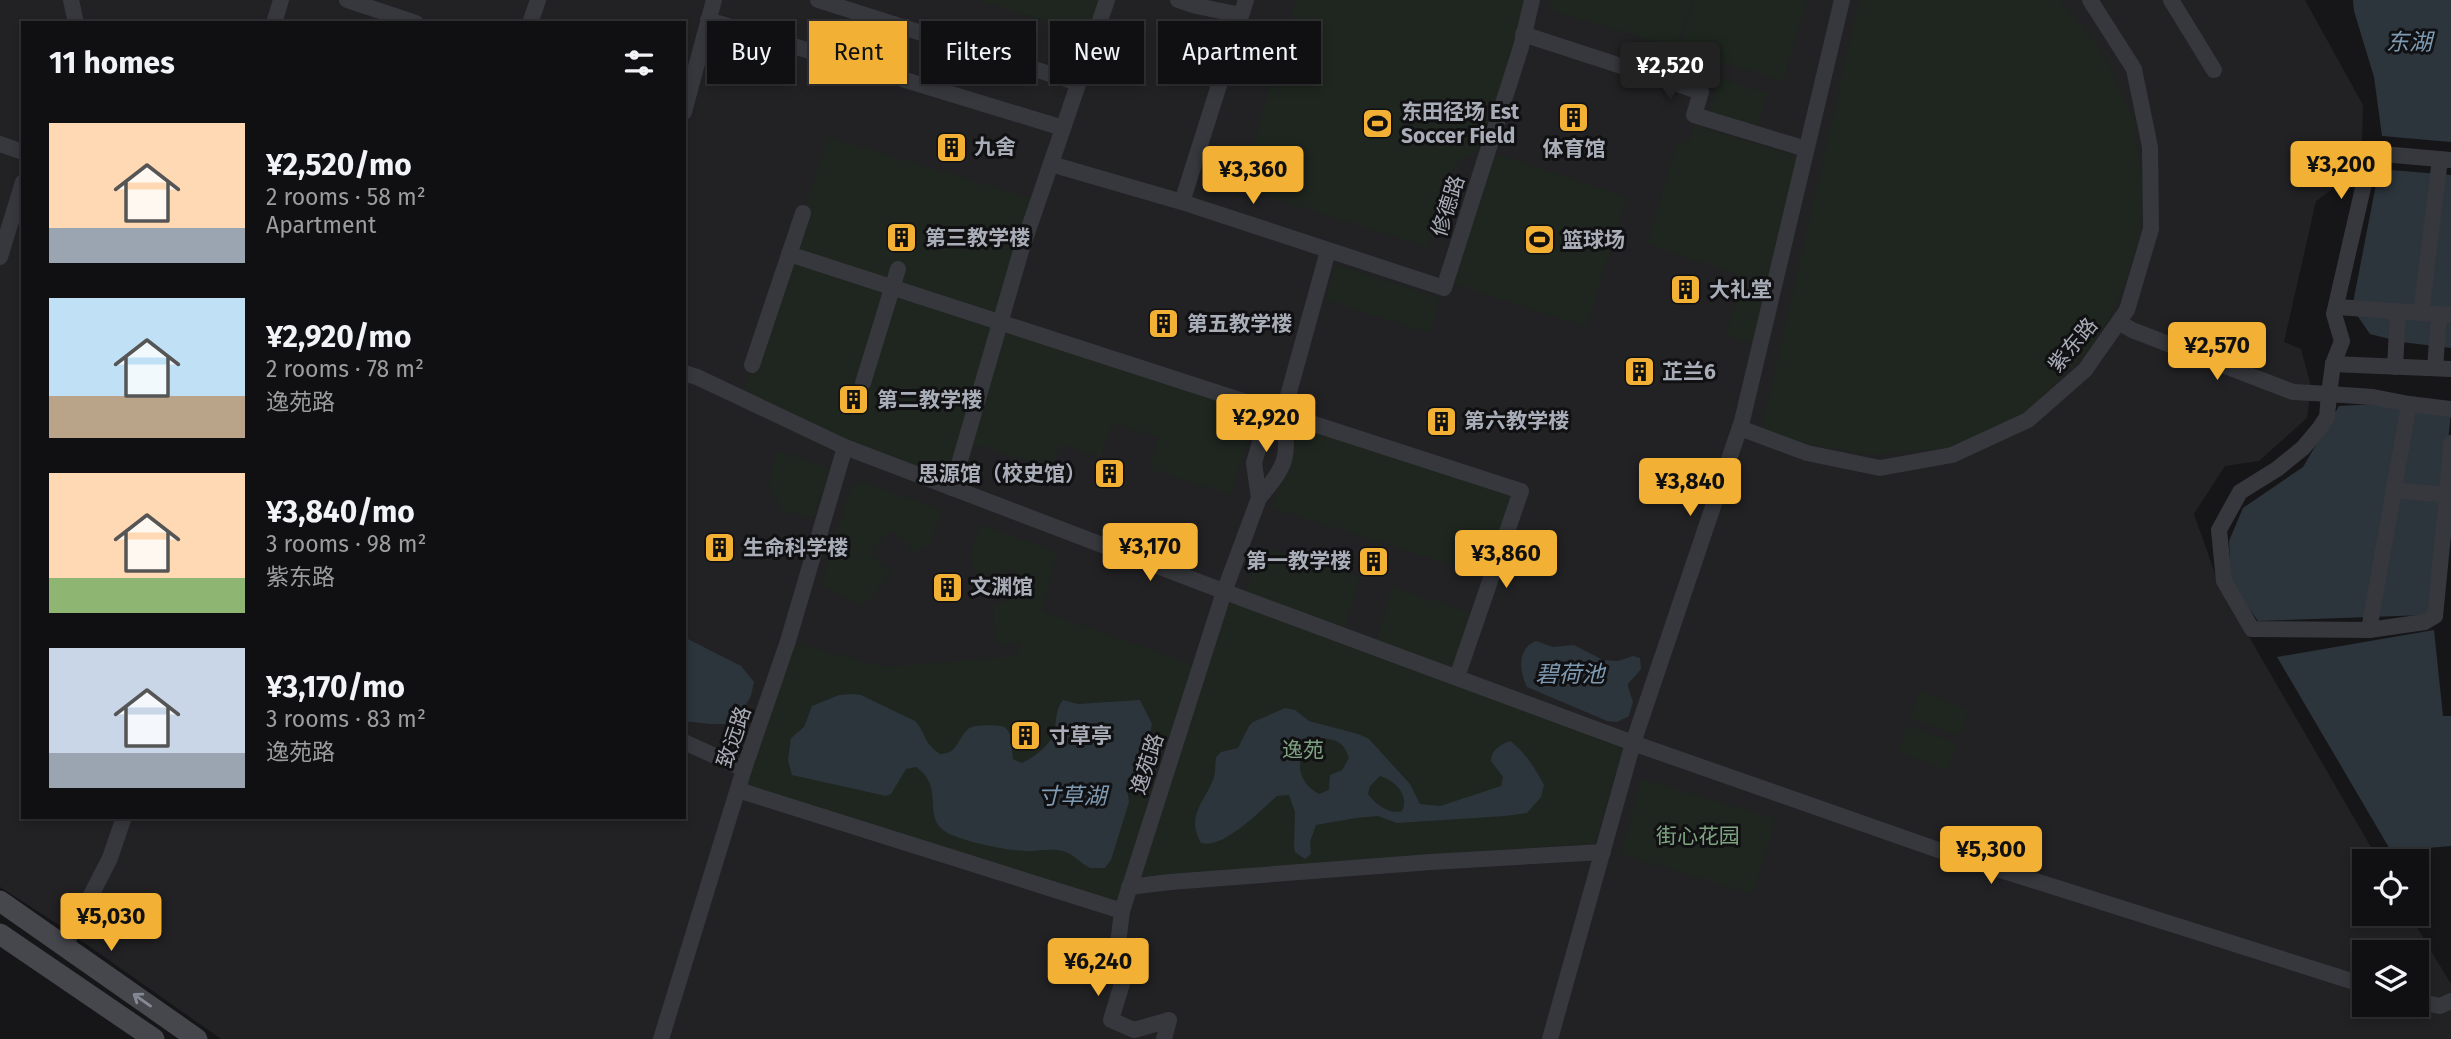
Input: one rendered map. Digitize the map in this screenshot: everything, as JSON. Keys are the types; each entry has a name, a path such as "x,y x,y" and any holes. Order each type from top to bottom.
{"main road":[{"path":"0,901 197,1039"},
{"path":"0,934 155,1039"}],"street":[{"path":"71,0 76,21"},
{"path":"275,21 281,0"},
{"path":"347,0 410,21"},
{"path":"531,21 538,0"},
{"path":"686,104 714,0"},
{"path":"818,0 884,21"},
{"path":"1100,21 1107,0"},
{"path":"1178,0 1196,6 1243,7 1182,202"},
{"path":"1532,0 1522,41 1701,92 1693,115 1806,149"},
{"path":"1550,1039 1633,743 1740,428 1842,0"},
{"name":"紫东路","path":"1740,428 1807,453 1880,468 1952,455 2028,420 2085,370 2127,310 2151,229 2150,147 2134,69 2090,0"},
{"path":"2171,0 2214,70"},
{"path":"708,20 809,51"},
{"path":"907,28 1050,74"},
{"name":"修德路","path":"1328,251 1444,288 1522,41"},
{"path":"907,81 1063,128"},
{"path":"952,488 1021,251 1078,84"},
{"path":"0,144 21,151"},
{"path":"2421,313 2444,163 2371,153 2341,307 2333,314 2342,341 2333,364 2327,417 2303,448 2277,470 2240,492 2219,530 2224,581 2252,629 2369,626 2431,621 2435,616 2451,443"},
{"path":"1051,164 1182,202 1328,251"},
{"path":"0,257 21,189"},
{"path":"752,365 803,213"},
{"name":"逸苑路","path":"1164,1039 1170,1020 1134,1030 1111,1020 1124,977 1117,952 1122,911 1224,592 1259,498 1254,463 1261,439 1283,414 1328,251"},
{"path":"789,254 1521,491 1457,677"},
{"path":"863,383 898,269"},
{"path":"2333,364 2443,368 2436,351 2445,315 2341,307"},
{"path":"2395,367 2398,312"},
{"path":"2119,322 2132,330 2293,392 2373,397 2451,410"},
{"path":"686,374 845,447 1224,592 1633,743 1944,852 2352,981"},
{"path":"2369,626 2409,405"},
{"path":"1259,498 1280,473 1287,449 1283,414"},
{"name":"致远路","path":"661,1039 744,769 788,641 845,447"},
{"path":"2393,490 2446,495"},
{"path":"686,743 744,769"},
{"path":"738,790 1122,911"},
{"path":"65,946 110,858 123,819"},
{"path":"1129,887 1431,862 1603,852"},
{"path":"2429,1004 2440,1006 2451,1001"}],"shaded area":[{"path":"0,0 2305,0 2363,105 2362,141 2350,190 2334,188 2316,201 2284,342 2301,349 2311,386 2307,418 2259,461 2225,466 2194,514 2219,585 2372,849 2352,849 2352,926 2416,926 2425,940 2352,940 2352,1017 2429,1017 2429,947 2451,984 2451,1039 221,1039 59,925 0,887"}],"green space":[{"path":"978,0 1102,0 1096,21 1050,23"},
{"name":"东田径场 Est Soccer Field","path":"1296,0 1526,0 1492,138 1454,166 1428,247 1242,189 1271,84 1321,84 1321,21 1290,21"},
{"path":"1552,0 1692,0 1677,48 1549,10"},
{"path":"1694,0 1807,0 1783,81 1679,49"},
{"path":"1859,0 2060,0 2091,36 2110,67 2125,103 2136,121 2136,144 2143,182 2140,239 2109,319 2091,348 2022,416 1948,448 1870,455 1803,443 1762,428"},
{"path":"1720,78 1767,93 1756,129 1709,114"},
{"path":"1695,125 1800,157 1759,345 1725,335 1744,277 1647,244 1678,139 1688,143"},
{"path":"828,137 1038,200 1002,321 1258,407 1231,495 1149,469 1158,437 1112,423 1101,457 1060,444 1053,468 966,442 952,488 742,398"},
{"name":"篮球场","path":"1493,153 1627,197 1586,327 1451,283"},
{"path":"1336,265 1440,298 1429,333 1325,300"},
{"path":"1301,421 1521,491 1491,577 1272,508"},
{"path":"778,451 830,468 813,518 783,511 768,484"},
{"path":"866,483 942,510 930,544 914,552 892,530 870,552 892,573 862,606 821,585 852,484"},
{"path":"982,525 1057,552 1042,611 1200,667 1122,911 738,790 788,641 885,667 1016,656 1021,643 995,645 993,605 1016,598 1015,570 976,577 970,556"},
{"path":"1260,546 1360,577 1342,635 1244,599"},
{"path":"1392,587 1478,615 1457,677 1375,647"},
{"name":"逸苑","path":"1229,600 1624,746 1595,843 1141,877"},
{"path":"1920,691 1969,710 1959,736 1910,718"},
{"path":"1907,725 1957,743 1947,770 1898,752"},
{"name":"街心花园","path":"1642,779 1776,819 1753,894 1620,854"}],"water":[{"name":"东湖","path":"2353,0 2451,0 2451,142 2382,136 2374,77"},
{"path":"2379,169 2451,175 2451,348 2401,342 2370,334 2352,308"},
{"path":"2376,404 2451,412 2432,604 2426,615 2258,621 2231,583 2229,541 2243,508 2303,467 2339,406"},
{"path":"2434,630 2443,716 2451,716 2451,846 2390,849 2277,657"},
{"path":"686,638 741,666 754,682 751,696 734,724 686,721"},
{"name":"碧荷池","path":"1536,641 1553,647 1574,645 1603,660 1618,661 1633,656 1640,658 1641,669 1628,684 1633,702 1629,716 1617,722 1607,721 1527,687 1521,661 1525,649"},
{"name":"寸草湖","path":"839,695 861,695 915,721 930,746 940,754 954,749 971,727 1002,726 1010,734 1013,759 1022,763 1046,746 1053,737 1063,700 1078,704 1140,700 1152,724 1143,770 1126,783 1129,802 1111,860 1105,868 1090,868 1063,851 1007,849 969,841 948,833 937,823 929,783 916,767 906,769 891,794 886,796 792,775 788,760 791,738 804,727 812,706"},
{"path":"1285,708 1295,710 1309,721 1369,739 1410,784 1420,804 1440,806 1501,786 1503,777 1491,757 1497,748 1510,741 1529,761 1544,785 1541,797 1527,813 1397,823 1378,816 1316,825 1310,842 1311,854 1305,859 1295,852 1295,812 1289,795 1277,796 1230,835 1210,844 1201,843 1195,825 1196,818 1213,780 1216,757 1221,752 1238,748 1253,722","holes":["1322,738 1339,743 1345,748 1349,758 1342,770 1330,775 1329,790 1319,794 1304,781 1300,764 1306,749","1380,776 1399,789 1404,799 1402,811 1383,808 1368,794 1370,786"]}],"place":[{"name":"体育馆","path":"1574,117"},
{"name":"东田径场 Est Soccer Field","path":"1378,124"},
{"name":"九舍","path":"951,147"},
{"name":"第三教学楼","path":"902,238"},
{"name":"篮球场","path":"1539,240"},
{"name":"大礼堂","path":"1686,290"},
{"name":"第五教学楼","path":"1164,324"},
{"name":"芷兰6","path":"1639,372"},
{"name":"第二教学楼","path":"854,400"},
{"name":"第六教学楼","path":"1441,421"},
{"name":"思源馆（校史馆）","path":"1109,474"},
{"name":"生命科学楼","path":"720,548"},
{"name":"第一教学楼","path":"1374,561"},
{"name":"文渊馆","path":"947,587"},
{"name":"寸草亭","path":"1026,736"}]}
